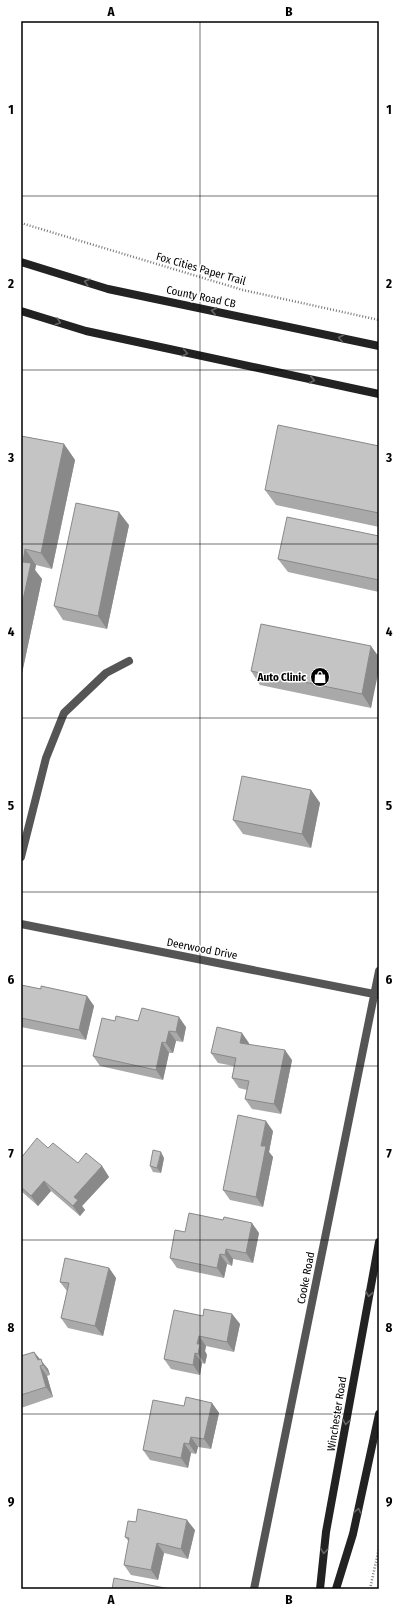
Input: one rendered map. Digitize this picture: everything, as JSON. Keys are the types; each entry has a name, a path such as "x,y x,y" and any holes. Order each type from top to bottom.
{"main road":[{"name":"County Road CB","path":"21,262 108,289 379,346"},
{"path":"21,311 86,331 379,394"},
{"name":"Winchester Road","path":"320,1589 326,1532 379,1242"},
{"path":"336,1589 352,1534 379,1414"}],"street":[{"path":"21,856 46,758 64,713 106,673 129,661"},
{"name":"Deerwood Drive","path":"21,924 377,995"},
{"name":"Cooke Road","path":"254,1589 377,995 379,971"}],"path":[{"name":"Fox Cities Paper Trail","path":"21,222 242,290 379,320"},
{"path":"370,1589 379,1548"}],"building":[{"path":"278,425 379,446 379,513 265,490"},
{"path":"21,436 64,444 41,553 25,549 23,562 31,563 21,609"},
{"path":"76,503 119,512 98,616 54,606"},
{"path":"287,517 379,536 379,580 278,559"},
{"name":"Auto Clinic","path":"261,624 371,646 362,694 251,671"},
{"path":"242,776 311,790 302,834 233,820"},
{"path":"21,985 41,989 41,986 87,996 79,1030 21,1018"},
{"path":"142,1008 179,1017 176,1032 169,1031 166,1043 162,1042 156,1070 93,1056 102,1018 115,1021 116,1016 138,1021"},
{"path":"217,1027 242,1033 240,1043 285,1050 274,1104 245,1099 249,1081 232,1078 236,1058 211,1053"},
{"path":"238,1115 266,1121 261,1146 266,1146 256,1197 223,1190"},
{"path":"37,1138 48,1148 53,1143 78,1163 86,1153 102,1166 74,1197 78,1200 73,1206 44,1181 31,1196 21,1187 21,1158"},
{"path":"153,1150 161,1152 157,1168 150,1166"},
{"path":"189,1213 223,1220 224,1217 252,1223 246,1253 226,1249 225,1255 220,1254 217,1268 170,1258 175,1230 185,1232"},
{"path":"65,1258 109,1268 95,1326 61,1318 69,1283 60,1282"},
{"path":"204,1309 232,1314 227,1342 199,1336 197,1344 200,1344 198,1354 195,1353 193,1365 164,1359 174,1310 203,1316"},
{"path":"34,1352 38,1360 41,1359 43,1365 40,1366 46,1387 21,1395 21,1356"},
{"path":"186,1397 212,1403 204,1439 191,1437 189,1444 184,1443 181,1458 143,1450 153,1400 184,1406"},
{"path":"138,1509 187,1520 181,1549 157,1543 151,1570 124,1565 129,1538 125,1537 128,1521 136,1522"},
{"path":"114,1578 170,1589 112,1589"}],"place":[{"name":"Auto Clinic","path":"320,677"}]}
